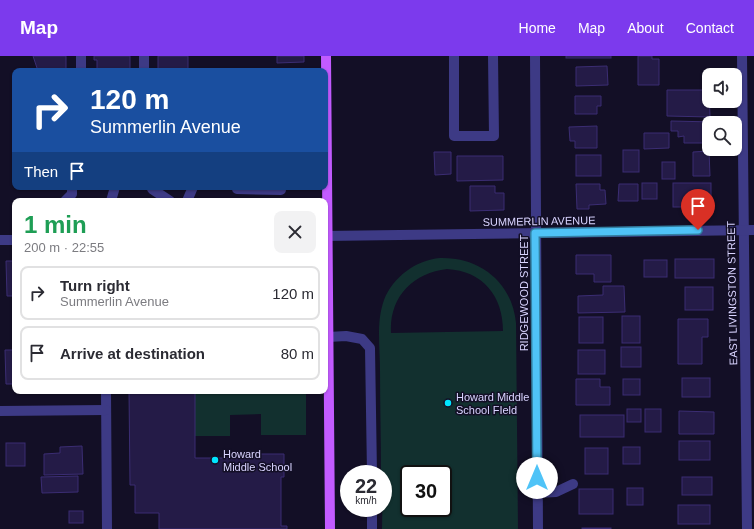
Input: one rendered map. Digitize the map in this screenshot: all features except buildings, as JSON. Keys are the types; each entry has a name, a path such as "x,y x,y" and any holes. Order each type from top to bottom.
{"main road":[{"path":"326,56 326,68"},
{"path":"328,337 330,529"}],"street":[{"path":"81,56 81,68"},
{"path":"144,56 144,68"},
{"path":"454,56 454,136 494,136 493,56"},
{"name":"RIDGEWOOD STREET","path":"535,56 538,529"},
{"name":"EAST LIVINGSTON STREET","path":"742,56 743,230 750,404 750,499 747,529"},
{"path":"154,190 166,198"},
{"name":"SUMMERLIN AVENUE","path":"328,236 754,230"},
{"path":"0,240 12,240"},
{"path":"328,337 346,336 362,339 370,348 372,465"},
{"path":"106,394 107,529"},
{"path":"0,411 106,410"},
{"path":"537,494 556,492 573,484"},
{"path":"372,517 372,529"}],"green space":[{"name":"Howard Middle School FIeld","path":"440,258 455,259 481,267 501,284 508,295 513,308 516,323 518,529 382,529 382,517 392,517 392,465 381,465 380,317 384,300 393,284 406,271 422,262","holes":["447,269 460,271 481,280 495,297 502,318 503,331 391,333 391,320 394,308 406,289 414,282 435,271"]},
{"path":"195,394 306,394 306,435 261,435 261,414 230,415 230,436 195,436"}],"place":[{"name":"Howard Middle School FIeld","path":"448,403"},
{"name":"Howard Middle School","path":"215,460"}],"route":[{"path":"537,478 535,233 698,230"}]}
